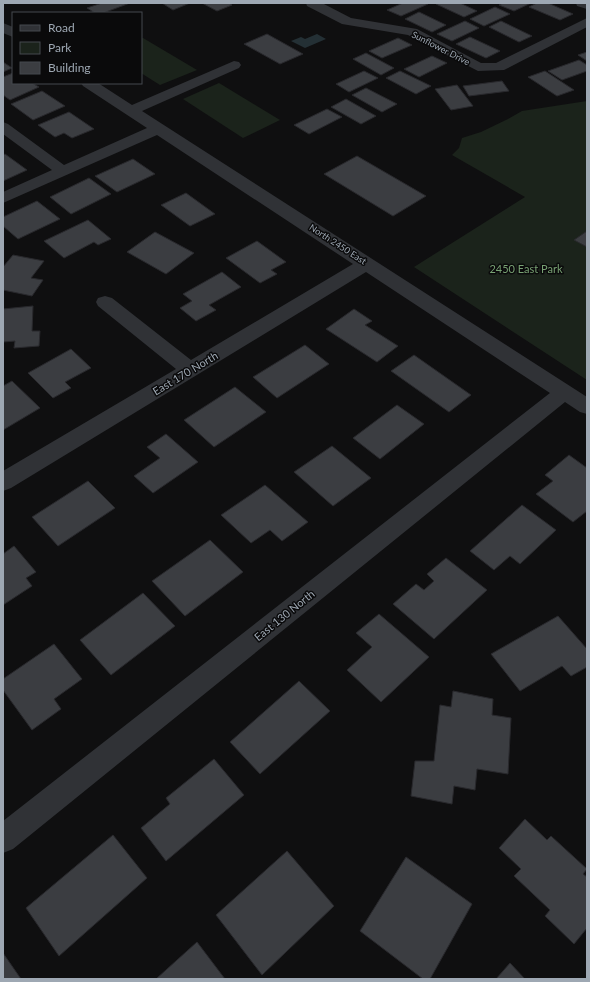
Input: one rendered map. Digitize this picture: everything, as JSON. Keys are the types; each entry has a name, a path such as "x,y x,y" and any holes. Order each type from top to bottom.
{"street":[{"name":"Sunflower Drive","path":"312,3 347,21 412,32 478,67 499,67 587,22"},
{"path":"582,3 587,5"},
{"path":"3,27 12,32"},
{"path":"130,111 234,65"},
{"name":"North 2450 East","path":"90,84 156,129 367,263 587,407"},
{"path":"3,127 64,171"},
{"path":"3,198 156,129"},
{"name":"East 170 North","path":"3,482 367,263"},
{"path":"105,302 190,369"},
{"name":"East 130 North","path":"3,839 564,392"}],"green space":[{"path":"142,38 197,70 160,85 142,74"},
{"path":"219,83 280,120 243,138 183,99"},
{"name":"2450 East Park","path":"587,101 587,380 414,267 525,197 452,155 459,148 462,138 481,132 522,111"}],"shaded area":[{"path":"317,34 326,39 305,48 291,41 301,37 305,39"}],"building":[{"path":"102,3 130,3 106,12 93,12 87,8"},
{"path":"162,3 190,3 173,10"},
{"path":"202,3 229,3 232,5 217,11"},
{"path":"403,3 428,4 401,16 387,10"},
{"path":"460,3 477,11 464,17 436,4"},
{"path":"503,3 531,3 514,11 499,5"},
{"path":"537,3 548,3 573,14 560,20 529,7"},
{"path":"495,7 510,14 484,26 470,19"},
{"path":"419,12 446,25 432,32 405,19"},
{"path":"465,21 479,28 452,41 437,34"},
{"path":"501,21 532,36 519,42 489,27"},
{"path":"267,34 303,54 280,64 244,44"},
{"path":"470,37 500,51 486,58 456,44"},
{"path":"398,38 412,45 382,58 369,51"},
{"path":"587,52 587,61 578,55"},
{"path":"366,53 394,68 381,75 353,59"},
{"path":"432,56 447,63 419,77 404,69"},
{"path":"579,60 587,65 587,71 562,80 548,71"},
{"path":"3,62 12,68 3,72"},
{"path":"364,71 378,78 349,92 336,84"},
{"path":"400,71 431,86 416,94 386,78"},
{"path":"545,71 574,90 557,96 528,77"},
{"path":"12,73 12,84 34,84 39,87 10,100 3,95 3,77"},
{"path":"502,81 509,91 469,96 463,86"},
{"path":"457,85 473,106 451,110 435,89"},
{"path":"366,88 397,104 382,112 352,95"},
{"path":"42,91 65,106 33,120 11,104"},
{"path":"346,99 376,116 361,124 331,107"},
{"path":"327,109 342,117 309,134 294,125"},
{"path":"69,112 94,129 72,138 64,133 55,137 38,125"},
{"path":"5,154 27,170 3,181 3,155"},
{"path":"357,156 426,196 393,216 324,174"},
{"path":"133,159 155,174 117,192 95,176"},
{"path":"89,178 111,194 71,214 50,197"},
{"path":"186,193 215,214 190,226 161,205"},
{"path":"37,201 60,219 18,239 3,226 3,217"},
{"path":"88,220 111,239 98,245 94,242 64,258 44,241"},
{"path":"587,231 587,247 574,240"},
{"path":"155,232 194,253 166,274 127,252"},
{"path":"257,241 286,262 271,270 277,274 260,283 226,258"},
{"path":"13,255 44,261 31,278 43,280 32,296 3,290 3,267"},
{"path":"222,272 241,287 209,305 216,310 196,321 180,308 192,301 183,294"},
{"path":"33,306 32,331 40,331 39,346 14,348 15,341 3,342 3,309"},
{"path":"354,309 372,321 365,325 398,346 377,362 326,329"},
{"path":"305,345 329,364 277,398 253,377"},
{"path":"71,349 91,368 65,382 71,388 53,398 28,373"},
{"path":"414,355 471,395 449,412 391,371"},
{"path":"12,381 40,408 3,430 3,386"},
{"path":"235,387 266,412 214,447 184,420"},
{"path":"397,405 424,424 380,459 353,438"},
{"path":"166,434 198,462 153,493 134,476 160,458 147,447"},
{"path":"332,446 371,478 333,506 294,472"},
{"path":"569,455 587,468 587,511 573,522 536,494 553,481 545,475"},
{"path":"88,481 115,508 58,546 32,517"},
{"path":"265,485 308,522 282,541 270,530 251,543 221,515"},
{"path":"522,505 556,530 520,564 510,556 494,570 470,551"},
{"path":"210,540 243,572 185,616 152,581"},
{"path":"14,546 36,572 26,578 32,586 3,605 3,554"},
{"path":"446,558 487,590 434,639 393,604 416,584 424,590 434,581 427,574"},
{"path":"143,593 175,626 111,675 80,640"},
{"path":"379,614 429,657 381,702 347,670 372,647 356,633"},
{"path":"558,616 587,649 587,667 571,676 562,666 520,691 491,654"},
{"path":"54,644 82,679 54,699 61,709 32,730 3,690 3,679"},
{"path":"299,681 330,711 260,774 230,742"},
{"path":"453,691 493,699 492,715 511,718 508,774 477,769 475,790 454,786 452,804 411,796 415,761 434,761 440,705 451,707"},
{"path":"214,759 244,795 166,861 141,828 170,804 166,798"},
{"path":"525,819 547,840 551,836 587,869 583,874 587,877 587,928 574,944 545,916 550,910 514,876 521,869 499,848"},
{"path":"113,835 147,878 59,956 26,908"},
{"path":"287,851 334,906 262,975 216,915"},
{"path":"406,857 472,904 430,979 423,979 360,931"},
{"path":"197,942 225,979 156,979"},
{"path":"3,953 21,979 3,979"},
{"path":"510,963 525,979 496,979"}]}
